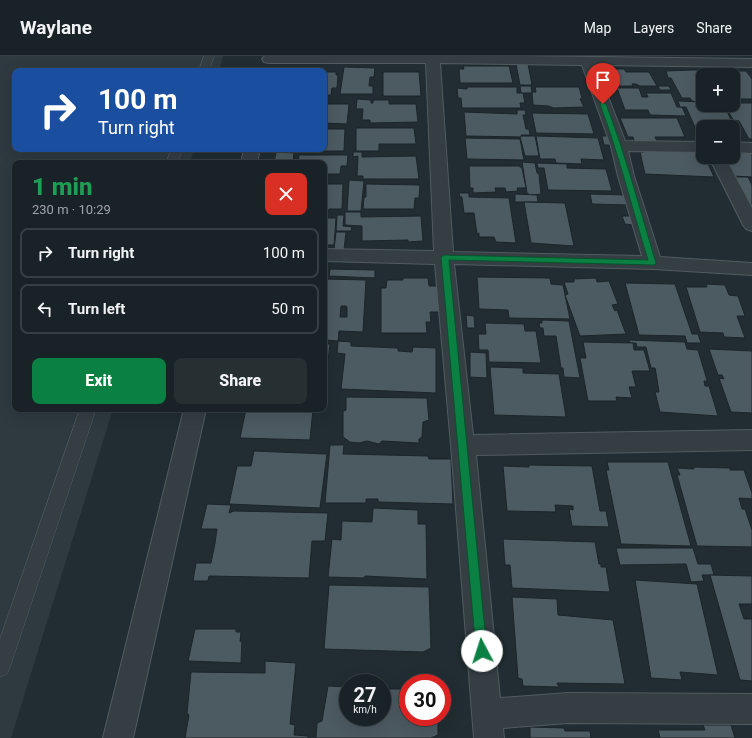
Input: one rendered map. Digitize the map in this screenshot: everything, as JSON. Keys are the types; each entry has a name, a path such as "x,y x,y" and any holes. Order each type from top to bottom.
{"street":[{"path":"433,59 444,257 463,445 488,726 568,708 752,709"},
{"path":"269,62 433,59 752,63"},
{"path":"587,61 619,146 626,176 653,263"},
{"path":"619,146 696,147"},
{"path":"740,147 752,148"},
{"path":"721,164 752,225"},
{"path":"327,255 653,263 750,274"},
{"path":"118,738 194,412"},
{"path":"463,445 752,440"}],"lane":[{"path":"205,68 209,56"},
{"path":"0,666 87,412"}],"shaded area":[{"path":"0,56 223,56 220,68 12,68 12,152 193,152 191,160 12,160 12,412 112,412 11,738 0,738"}],"building":[{"path":"516,64 528,64 532,85 520,85"},
{"path":"463,66 509,66 513,83 460,83 459,69 464,69"},
{"path":"344,67 375,68 374,77 370,77 369,86 373,86 373,94 340,94"},
{"path":"604,69 624,69 626,72 649,72 657,86 640,86 632,84 633,86 612,86"},
{"path":"696,70 696,102 692,101 690,98 682,98 671,78 668,78 666,71"},
{"path":"740,71 746,71 752,79 752,99 740,99"},
{"path":"327,72 336,72 336,75 338,75 337,88 332,88 331,95 327,95"},
{"path":"383,72 419,72 421,96 383,96"},
{"path":"520,86 531,86 532,93 521,93"},
{"path":"658,86 669,86 671,90 660,90"},
{"path":"467,87 517,87 517,93 523,93 525,103 520,103 521,108 462,108 461,98 458,98 457,88 467,89"},
{"path":"535,87 579,87 582,98 580,99 584,107 554,108 533,105 532,92 536,92"},
{"path":"617,88 639,88 642,97 648,97 646,93 671,93 677,107 682,107 686,116 650,115 648,110 625,110"},
{"path":"357,99 371,100 371,103 373,103 373,100 389,100 389,104 416,104 418,122 370,123 370,120 362,120 363,109 356,109"},
{"path":"678,101 696,102 696,112 727,112 731,120 696,120 696,130 686,107 680,107"},
{"path":"740,103 752,103 752,139 749,139 740,120 733,120 729,112 740,112"},
{"path":"327,104 349,104 347,124 327,123"},
{"path":"517,110 525,110 526,115 523,115 526,129 529,129 530,135 521,135 522,137 466,136 464,112 517,114"},
{"path":"532,113 588,114 594,134 536,133"},
{"path":"620,118 677,118 685,137 655,137 658,143 635,143 633,137 628,137"},
{"path":"356,128 414,128 416,144 379,144 379,151 356,151"},
{"path":"327,129 345,129 344,151 327,151"},
{"path":"535,136 539,156 525,156 520,137"},
{"path":"536,136 598,138 604,160 581,159 582,164 556,163 555,159 540,159"},
{"path":"602,136 610,136 614,145 604,145"},
{"path":"465,138 520,139 524,160 467,159"},
{"path":"752,150 752,177 732,176 726,164 740,164 740,153"},
{"path":"643,151 696,152 696,164 708,164 714,177 645,174 640,152 644,152"},
{"path":"276,152 294,153 293,160 275,160"},
{"path":"353,152 362,152 362,157 416,156 419,179 363,179 363,176 357,176 358,156 353,157"},
{"path":"299,155 348,155 347,166 341,166 340,174 327,174 327,160 298,160"},
{"path":"522,162 535,163 537,173 539,174 541,194 530,195 527,193"},
{"path":"537,163 567,164 567,168 606,169 612,191 548,190 544,168 538,168"},
{"path":"469,166 519,166 522,168 526,188 517,188 518,191 506,192 505,188 495,188 496,192 473,193 473,188 470,188"},
{"path":"732,177 748,177 752,185 752,220"},
{"path":"349,180 364,181 361,211 347,211"},
{"path":"327,184 343,184 342,209 329,209 328,213"},
{"path":"366,184 420,185 419,198 415,198 414,209 363,209 364,197 366,197"},
{"path":"459,193 469,193 469,197 509,198 516,243 496,242 494,237 479,237 479,233 477,234 474,213 464,213 462,197 460,197"},
{"path":"515,194 537,195 538,202 515,202"},
{"path":"590,194 627,195 630,205 592,204"},
{"path":"524,202 565,203 574,246 531,243"},
{"path":"345,212 361,212 361,217 421,216 423,241 362,241 362,226 345,225"},
{"path":"337,215 344,215 343,226 352,227 351,231 336,231"},
{"path":"622,216 631,216 633,225 625,224"},
{"path":"327,218 336,218 334,245 327,245"},
{"path":"336,232 346,232 344,250 334,250"},
{"path":"330,269 375,270 375,278 329,276"},
{"path":"477,277 550,278 551,284 563,285 570,319 509,318 508,310 479,309"},
{"path":"403,278 428,278 429,286 440,286 442,312 430,312 431,322 426,322 427,333 381,333 381,288 386,288 387,280 403,280"},
{"path":"596,278 597,282 609,281 618,304 612,305 615,311 617,310 626,334 580,336 565,295 568,294 564,282 574,282 574,279"},
{"path":"327,279 366,280 363,332 339,331 338,341 327,340","holes":["341,306 347,307 347,317 340,317"]},
{"path":"625,283 675,284 692,334 698,334 701,343 687,343 685,336 639,335"},
{"path":"706,284 725,285 729,295 738,296 745,316 737,316 745,338 724,337 723,333 700,332 686,287 707,287"},
{"path":"466,315 474,316 475,328 467,328"},
{"path":"542,320 569,321 580,378 564,377 563,368 561,368 556,336 544,336 543,328 540,328 539,323 542,323"},
{"path":"485,323 524,324 525,331 536,331 541,363 489,362 488,350 479,350 478,334 486,334"},
{"path":"629,340 685,342 687,349 698,350 708,381 704,381 705,386 709,386 718,416 660,412 655,392 659,392 655,368 651,368 646,347 637,347 636,343 630,343"},
{"path":"338,341 351,342 351,346 398,348 398,351 412,352 413,347 436,348 436,393 341,389 345,354 337,353"},
{"path":"583,342 633,343 634,350 644,350 650,371 632,371 636,387 629,387 632,398 616,397 617,401 588,401 580,358 586,358"},
{"path":"327,344 330,344 327,368"},
{"path":"709,349 752,351 752,413 731,412 719,378 724,379 722,375 718,375"},
{"path":"470,352 486,353 487,378 470,377"},
{"path":"490,367 523,368 523,373 559,374 566,417 494,415"},
{"path":"346,397 427,398 429,420 423,422 422,437 419,439 419,443 382,441 379,444 367,441 359,443 350,442 343,437 343,411 346,410"},
{"path":"245,412 313,412 310,440 240,438"},
{"path":"330,445 344,445 343,454 428,456 429,459 451,459 453,504 378,502 378,499 366,499 366,503 325,503"},
{"path":"254,451 327,454 320,508 229,504 237,466 251,466"},
{"path":"607,462 668,462 691,546 621,544 606,470 609,470"},
{"path":"529,465 592,466 600,511 606,511 609,527 572,526 569,509 573,510 573,506 555,505 556,512 507,511 503,466 529,467"},
{"path":"693,467 744,470 752,493 752,499 739,498 742,509 745,509 752,530 752,547 697,546 677,475 680,475 677,468 694,469"},
{"path":"207,504 231,505 229,513 234,511 328,513 325,541 312,541 309,578 209,576 208,581 193,581 196,563 211,563 215,543 217,529 201,529"},
{"path":"373,508 418,510 418,524 426,524 427,579 365,576 364,578 328,577 332,539 341,540 342,521 372,522"},
{"path":"503,539 595,542 599,564 601,564 601,567 606,567 610,592 512,588 510,565 505,565"},
{"path":"616,548 693,548 698,564 711,564 714,575 702,575 704,581 691,582 686,564 620,565"},
{"path":"710,575 752,576 752,604 739,604 744,619 752,619 752,681 740,680"},
{"path":"635,580 697,584 718,675 680,672 682,680 651,678"},
{"path":"329,585 429,587 431,648 423,652 324,649"},
{"path":"512,597 557,599 558,615 613,620 625,684 557,683 559,687 523,686 522,679 518,678"},
{"path":"195,629 236,629 236,632 241,632 241,663 188,661"},
{"path":"265,661 296,663 290,724 295,725 294,735 308,736 308,738 185,738 189,715 187,713 191,672 265,673"},
{"path":"328,686 339,687 339,726 391,726 391,689 399,689 399,726 438,726 438,735 431,738 316,738 317,723 322,721"},
{"path":"703,725 731,725 735,738 660,738 658,730 705,730"},
{"path":"530,727 564,728 565,731 590,731 591,738 530,738"}],"route":[{"path":"482,651 444,257 653,263 626,176 619,146 603,104"}]}
